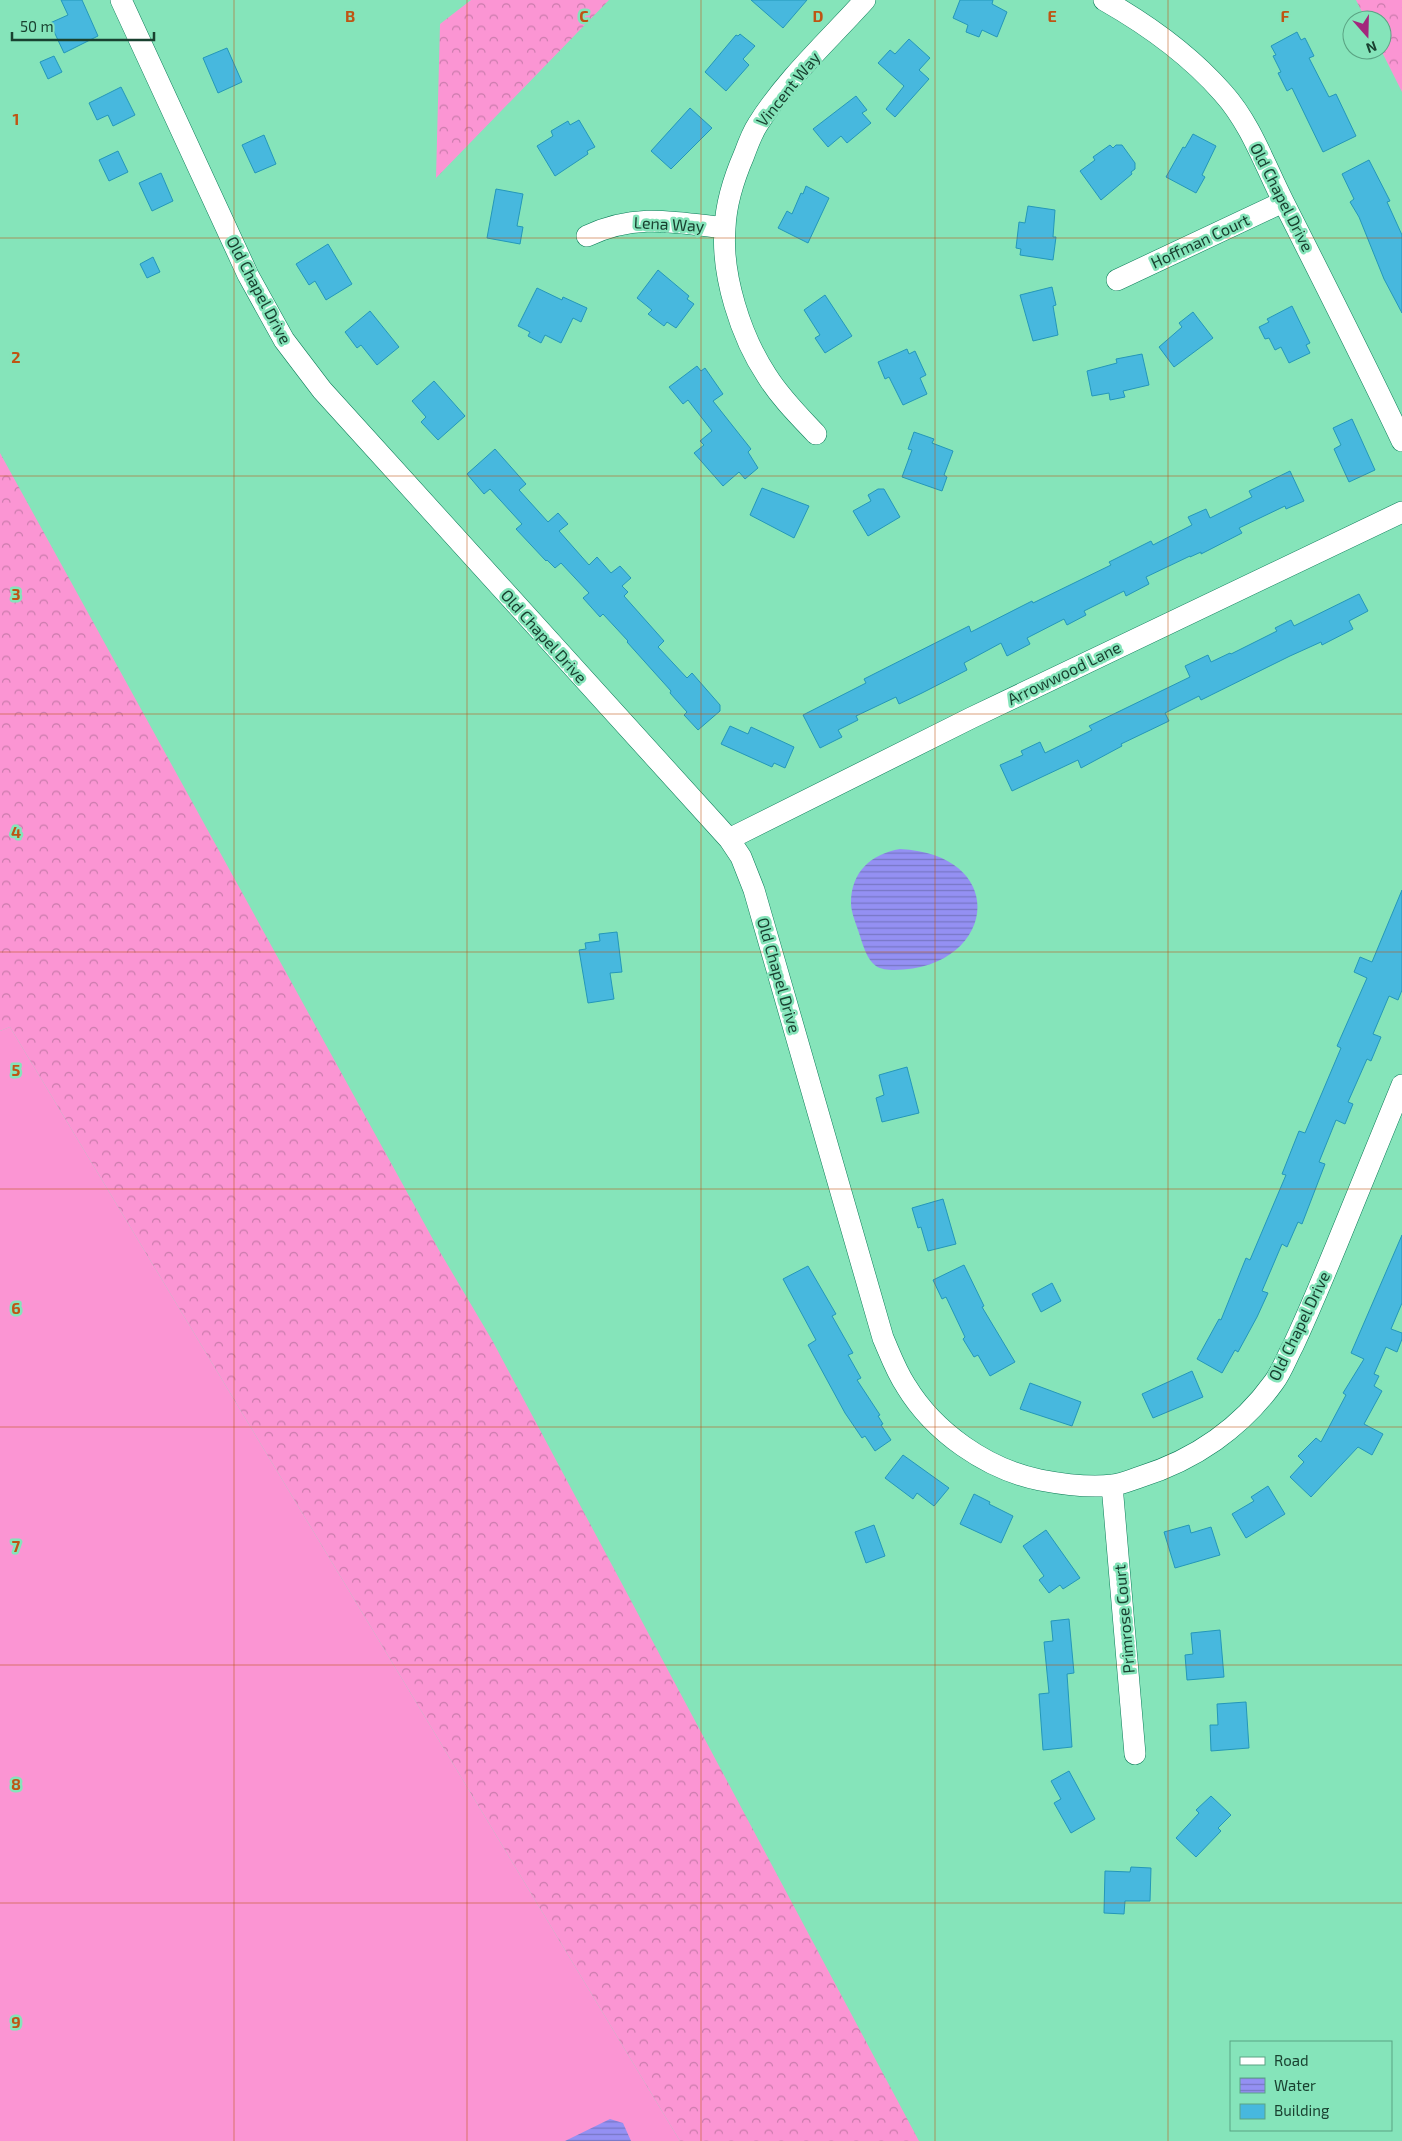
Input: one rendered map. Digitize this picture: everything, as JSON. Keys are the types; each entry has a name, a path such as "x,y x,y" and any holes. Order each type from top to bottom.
{"street":[{"name":"Old Chapel Drive","path":"121,0 248,275 266,309 302,366 362,436 729,839 741,857 754,890 883,1338 906,1386 934,1422 954,1440 1005,1468 1032,1478 1061,1484 1112,1485 1156,1472 1206,1448 1244,1418 1276,1380 1308,1315 1402,1085"},
{"name":"Vincent Way","path":"816,434 767,377 752,350 740,319 730,284 725,256 725,228 730,195 738,168 757,125 799,71 865,0"},
{"name":"Old Chapel Drive","path":"1104,0 1160,35 1225,94 1246,126 1340,311 1402,441"},
{"name":"Hoffman Court","path":"1117,280 1283,202"},
{"name":"Lena Way","path":"586,236 602,228 637,220 725,228"},
{"name":"Arrowwood Lane","path":"729,839 979,714 1402,512"},
{"name":"Primrose Court","path":"1112,1485 1136,1754"}],"green space":[{"path":"471,0 609,0 436,178 440,24"},
{"path":"1356,0 1402,0 1402,92 1386,60 1392,60 1392,10 1361,10"},
{"path":"0,453 440,1252 492,1340 919,2141 680,2141 10,1027 0,1031"},
{"path":"10,1027 680,2141 0,2141 0,1031"}],"water":[{"path":"900,849 936,856 961,870 974,890 977,912 970,933 953,952 928,965 889,970 876,966 866,952 852,911 852,892 859,874 865,866 880,855"},
{"path":"610,2119 623,2123 631,2141 565,2141"}],"building":[{"path":"61,0 82,0 98,36 64,53 50,23 68,15"},
{"path":"751,0 807,0 783,28"},
{"path":"960,0 993,0 992,4 1007,12 997,37 982,30 979,37 966,32 968,25 953,18"},
{"path":"1297,32 1301,40 1305,38 1314,56 1309,58 1329,97 1336,94 1356,136 1323,152 1292,88 1287,91 1278,73 1281,72 1273,56 1276,55 1271,46"},
{"path":"740,34 755,46 743,59 749,65 726,91 705,72 736,35"},
{"path":"909,39 930,58 919,70 929,79 895,117 886,109 904,86 878,63 890,50 895,54"},
{"path":"227,48 242,82 218,93 203,58"},
{"path":"54,56 62,72 48,79 40,62"},
{"path":"121,87 135,115 113,126 108,115 97,120 89,103"},
{"path":"856,96 867,110 862,113 871,123 847,143 841,136 828,147 813,129"},
{"path":"690,108 712,128 671,169 651,151"},
{"path":"579,120 595,147 587,151 588,154 555,176 537,146 553,136 551,131 568,121 570,125"},
{"path":"1193,134 1216,146 1202,175 1205,177 1196,193 1166,177 1183,147 1185,148"},
{"path":"264,135 276,164 255,173 242,145"},
{"path":"1110,145 1113,148 1116,145 1122,145 1135,163 1135,169 1131,172 1132,174 1101,200 1080,171 1095,160 1093,157"},
{"path":"118,151 128,172 109,181 99,160"},
{"path":"1369,160 1390,201 1387,202 1402,235 1402,313 1384,279 1359,217 1350,202 1354,199 1342,174"},
{"path":"161,173 173,201 152,211 139,183"},
{"path":"806,186 829,198 808,243 778,228 787,211 792,214"},
{"path":"496,189 523,194 517,226 523,227 520,244 487,238"},
{"path":"1028,206 1055,210 1053,237 1056,237 1053,260 1020,255 1021,249 1016,248 1019,222 1025,223"},
{"path":"328,244 352,284 326,300 315,281 309,285 296,264"},
{"path":"153,257 160,272 147,278 140,264"},
{"path":"658,270 689,296 687,299 694,304 676,328 667,322 664,326 648,314 652,310 637,298"},
{"path":"1052,287 1056,305 1053,306 1058,335 1033,341 1020,295"},
{"path":"537,288 562,300 563,297 587,308 581,322 573,318 561,343 545,335 541,343 528,336 530,332 518,326"},
{"path":"825,295 852,336 825,353 815,338 820,335 804,310"},
{"path":"1292,306 1310,343 1306,345 1310,353 1289,363 1281,347 1275,350 1269,338 1265,339 1259,327 1269,322 1267,319"},
{"path":"370,311 399,347 377,365 361,345 357,348 345,332"},
{"path":"1193,312 1213,338 1174,367 1159,347 1182,327 1179,323"},
{"path":"907,349 909,354 915,351 926,375 920,378 927,394 903,405 889,377 885,379 878,362"},
{"path":"1142,354 1149,385 1123,391 1125,397 1110,400 1109,393 1092,396 1087,371 1117,363 1116,359"},
{"path":"697,366 701,371 705,368 723,394 713,401 751,449 748,452 758,468 745,479 739,472 723,486 694,453 704,445 700,441 712,431 688,400 683,404 669,387"},
{"path":"434,381 465,416 438,440 421,422 426,417 412,401"},
{"path":"1352,419 1375,470 1349,482 1334,449 1341,445 1333,428"},
{"path":"914,432 934,439 932,443 953,451 944,475 947,477 942,491 902,477 912,450 908,449"},
{"path":"495,449 526,484 519,490 548,522 558,513 568,524 559,531 589,565 597,557 611,573 620,566 631,578 622,586 628,592 624,596 664,641 658,647 687,678 692,673 720,705 720,711 698,730 684,715 687,712 670,693 671,691 628,641 603,614 600,617 583,598 589,593 561,563 555,568 546,561 516,529 522,524 490,489 484,494 467,474"},
{"path":"1290,471 1304,501 1286,509 1285,506 1239,528 1242,533 1201,554 1201,552 1190,556 1146,577 1149,584 1126,596 1124,591 1084,611 1086,615 1067,625 1064,619 1027,638 1030,644 1007,656 1001,643 964,663 967,670 922,693 899,704 896,697 856,716 858,720 838,730 842,737 820,748 803,715 866,683 864,679 969,626 971,632 1032,601 1033,603 1111,565 1109,562 1151,541 1153,545 1192,525 1188,517 1206,509 1210,518 1252,497 1249,491"},
{"path":"762,488 809,506 794,538 750,515"},
{"path":"878,489 884,489 900,517 868,536 853,511 871,501 868,495"},
{"path":"1359,594 1368,611 1349,621 1353,629 1322,645 1321,642 1290,656 1201,700 1199,696 1165,713 1169,721 1121,744 1122,746 1081,768 1078,760 1012,791 1000,765 1023,755 1021,751 1040,742 1045,753 1092,730 1089,726 1190,677 1185,666 1208,655 1211,662 1231,654 1277,631 1275,628 1291,620 1294,626"},
{"path":"730,726 748,734 751,727 794,747 785,768 774,763 772,767 721,744"},
{"path":"1402,890 1402,990 1398,1000 1389,996 1373,1034 1381,1037 1371,1061 1367,1059 1348,1102 1353,1104 1345,1124 1336,1120 1319,1162 1325,1164 1302,1224 1298,1222 1287,1247 1282,1244 1262,1291 1268,1293 1257,1317 1238,1352 1235,1350 1222,1373 1197,1359 1219,1319 1221,1320 1246,1258 1250,1260 1286,1175 1282,1174 1299,1131 1305,1133 1341,1048 1337,1046 1367,978 1354,972 1360,957 1372,962"},
{"path":"617,932 622,972 610,973 614,999 588,1003 579,950 586,949 585,943 600,941 599,934"},
{"path":"907,1067 919,1113 882,1122 876,1098 884,1095 879,1075"},
{"path":"943,1199 956,1244 928,1251 921,1227 918,1228 912,1208"},
{"path":"1402,1235 1402,1303 1391,1329 1402,1333 1402,1339 1397,1352 1386,1347 1374,1374 1379,1376 1374,1386 1382,1391 1364,1424 1383,1434 1372,1455 1358,1447 1311,1497 1290,1477 1304,1462 1298,1456 1316,1438 1321,1442 1346,1395 1343,1393 1364,1359 1351,1353"},
{"path":"964,1265 984,1306 982,1307 1015,1362 990,1376 978,1355 974,1357 963,1339 965,1337 946,1297 942,1299 933,1280"},
{"path":"808,1266 836,1314 832,1316 853,1353 848,1355 861,1378 857,1380 880,1415 878,1416 883,1424 881,1425 891,1440 875,1451 865,1436 862,1438 845,1413 808,1345 816,1340 783,1279"},
{"path":"1052,1283 1061,1301 1041,1312 1032,1294"},
{"path":"1192,1371 1203,1397 1153,1418 1142,1394"},
{"path":"1030,1383 1081,1402 1072,1426 1020,1409"},
{"path":"903,1455 949,1488 934,1506 917,1493 913,1499 885,1478"},
{"path":"1268,1486 1285,1514 1246,1538 1232,1514 1254,1501 1251,1497"},
{"path":"974,1494 1013,1516 1001,1543 960,1524"},
{"path":"874,1525 885,1556 866,1563 855,1532"},
{"path":"1189,1525 1191,1533 1211,1527 1220,1555 1175,1568 1164,1532"},
{"path":"1046,1530 1080,1578 1063,1589 1060,1585 1049,1593 1039,1580 1044,1576 1023,1546"},
{"path":"1069,1619 1074,1673 1067,1674 1072,1747 1043,1750 1039,1694 1049,1693 1044,1642 1053,1641 1051,1621"},
{"path":"1220,1630 1224,1677 1187,1680 1185,1655 1193,1654 1191,1633"},
{"path":"1246,1702 1249,1748 1211,1751 1210,1725 1218,1725 1217,1704"},
{"path":"1069,1771 1095,1819 1071,1833 1054,1803 1061,1799 1051,1781"},
{"path":"1211,1796 1231,1815 1218,1828 1221,1831 1196,1857 1176,1838 1199,1813 1196,1810"},
{"path":"1131,1867 1151,1868 1150,1901 1125,1901 1124,1914 1104,1913 1105,1871 1130,1872"}]}
